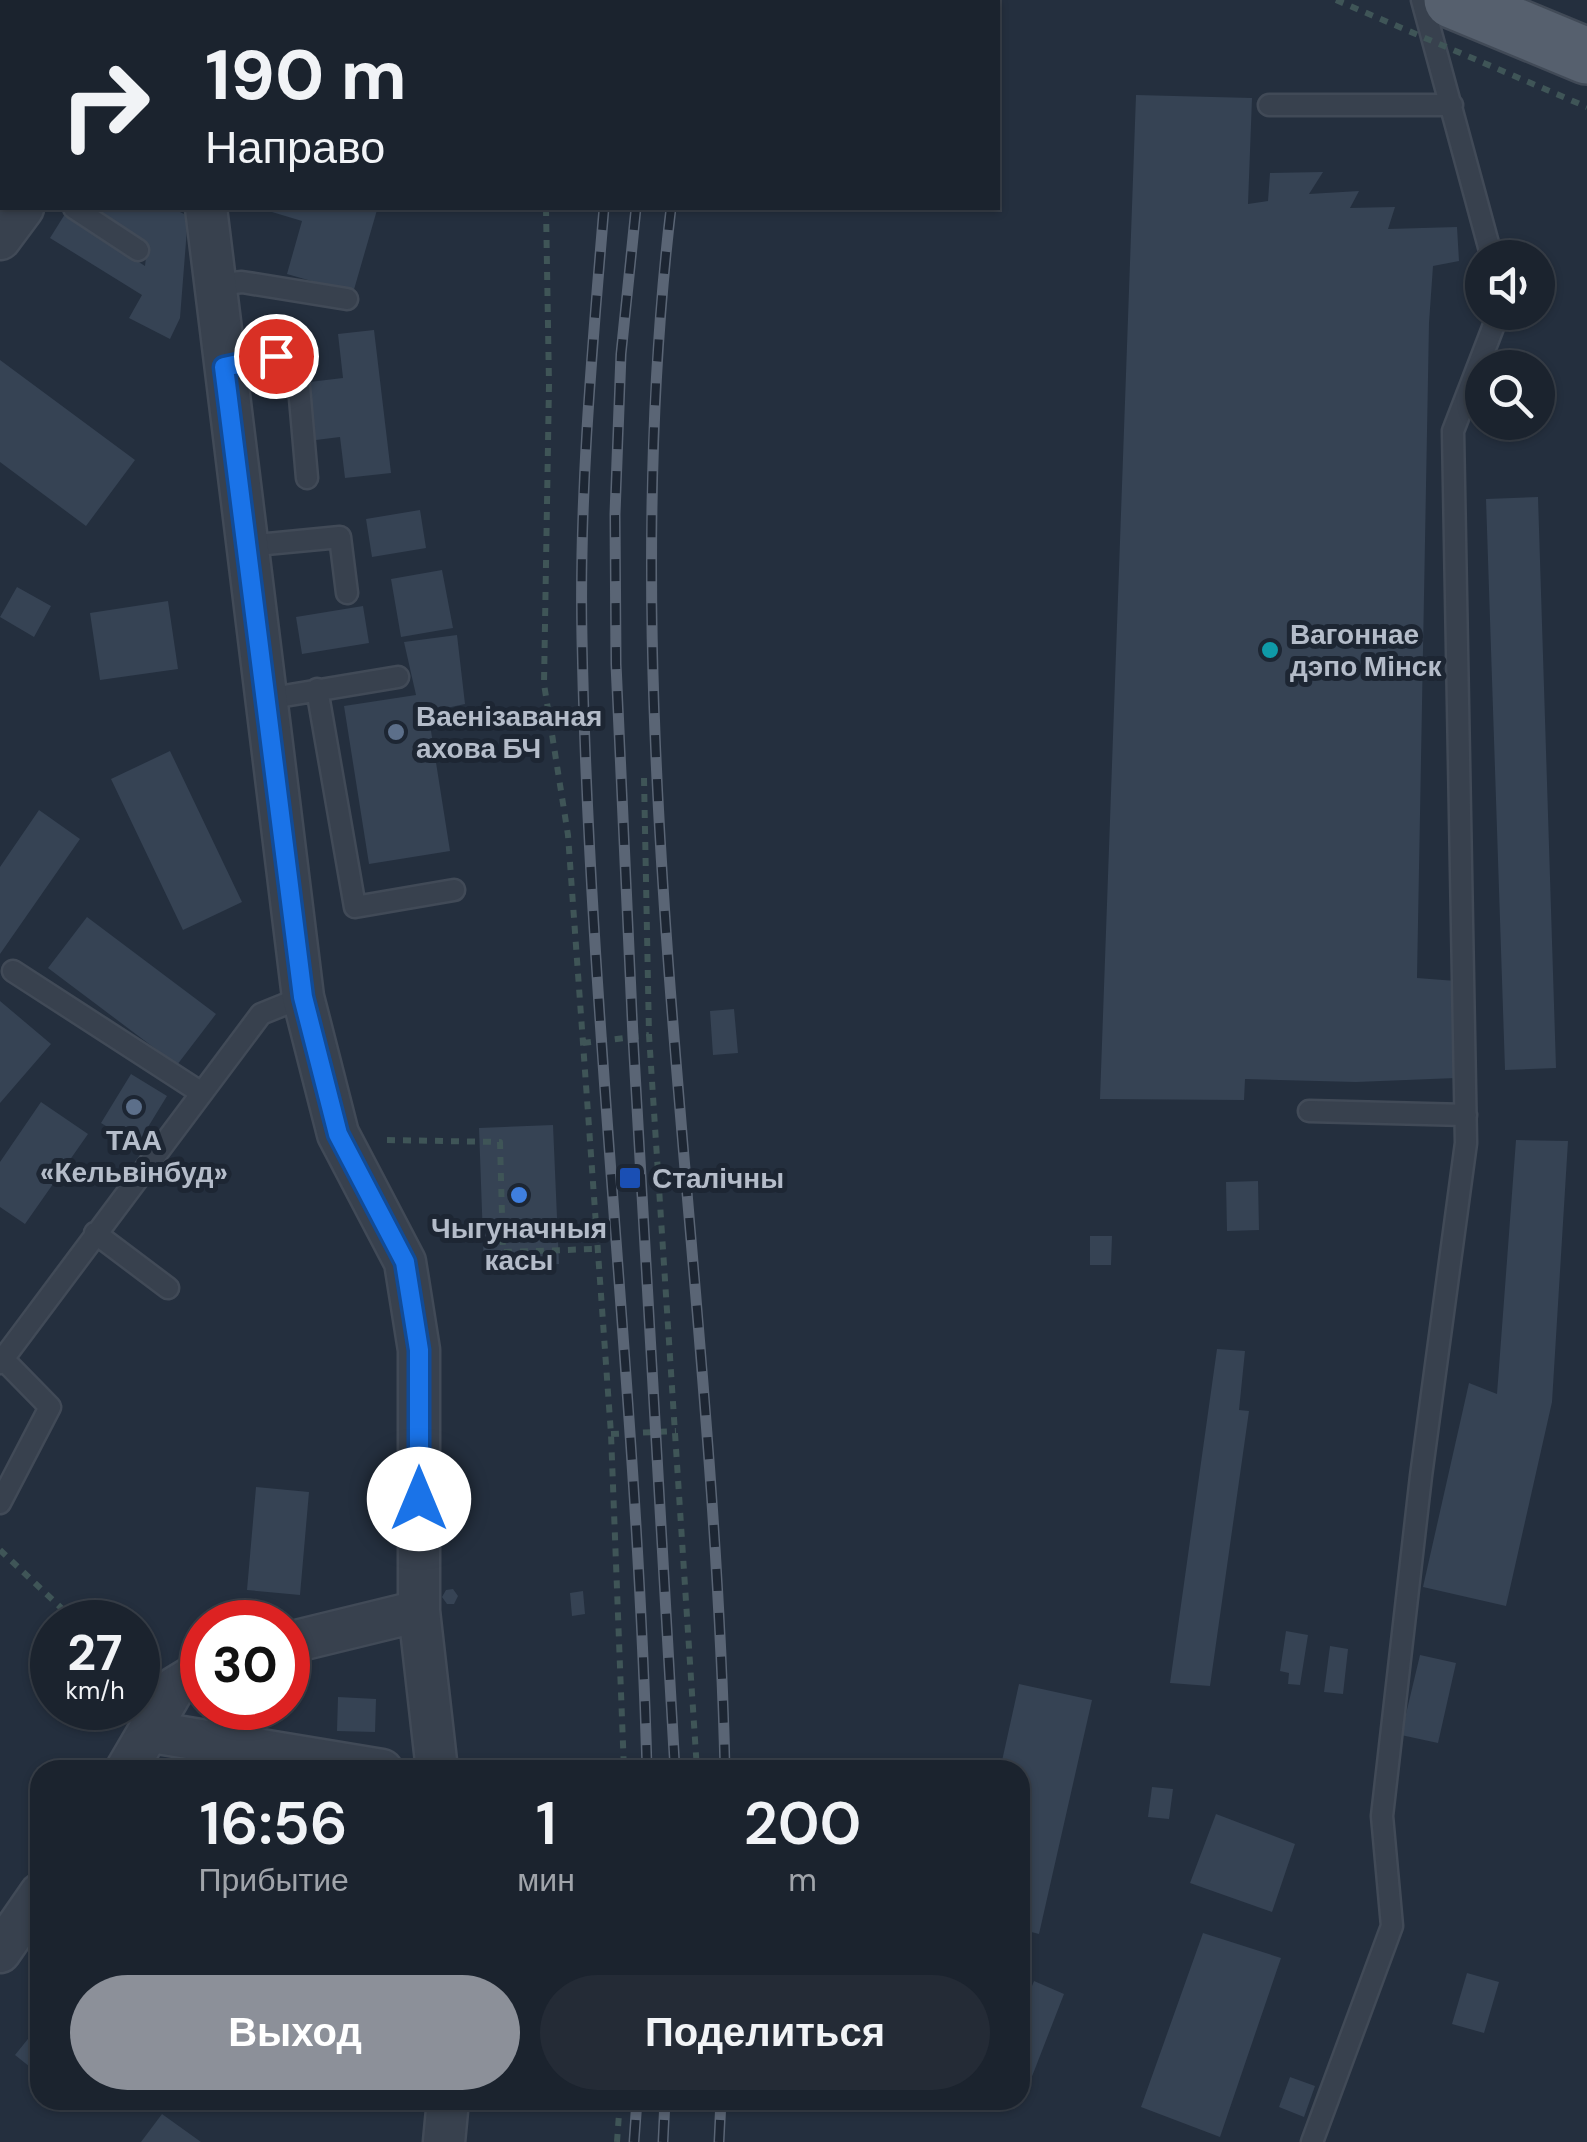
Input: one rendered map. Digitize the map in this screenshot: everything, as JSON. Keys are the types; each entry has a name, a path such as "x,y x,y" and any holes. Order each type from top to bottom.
{"main road":[{"path":"1452,0 1587,56"}],"street":[{"path":"0,239 22,210"},
{"path":"206,210 303,997 338,1134 405,1262 419,1350 420,1611 436,1760"},
{"path":"310,1638 420,1611"},
{"path":"133,1760 174,1688 180,1684"},
{"path":"152,1732 321,1760"},
{"path":"0,1952 30,1908"},
{"path":"444,2142 447,2110"}],"lane":[{"path":"1422,0 1487,240"},
{"path":"1269,105 1452,105"},
{"path":"77,210 138,250"},
{"path":"215,284 242,282 347,299"},
{"path":"1312,2142 1392,1926 1382,1816 1421,1476 1466,1143 1454,431 1492,330"},
{"path":"224,367 296,353 307,478"},
{"path":"246,546 340,536 347,594"},
{"path":"266,699 398,677"},
{"path":"317,690 355,907 454,890"},
{"path":"13,971 200,1092"},
{"path":"0,1503 50,1407 1,1359 262,1014 303,997"},
{"path":"1309,1112 1466,1115"},
{"path":"96,1233 168,1288"}],"path":[{"path":"1336,0 1587,108"},
{"path":"546,210 549,384 544,684 568,836 611,1434 624,1760"},
{"path":"644,778 650,1035 696,1760"},
{"path":"583,1043 650,1035"},
{"path":"416,1143 500,1142 503,1252 595,1250"},
{"path":"611,1434 676,1431"},
{"path":"0,1550 53,1600"},
{"path":"617,2142 619,2110"}],"building":[{"name":"Вагоннае дэпо Мінск","path":"1136,95 1252,98 1248,204 1268,201 1270,173 1323,172 1309,194 1359,191 1350,208 1395,207 1388,229 1457,227 1459,261 1433,266 1429,323 1417,978 1456,981 1456,1078 1356,1082 1245,1079 1244,1100 1100,1099"},
{"path":"98,210 176,210 188,216 180,318 170,339 129,318 142,295 50,238 65,214 145,266 147,248"},
{"path":"377,210 353,293 287,274 302,221 272,212"},
{"path":"374,330 391,473 345,478 340,437 308,441 301,383 343,378 338,334"},
{"path":"0,360 135,460 86,526 0,462"},
{"path":"1538,497 1556,1068 1505,1070 1486,499"},
{"path":"420,510 426,548 372,557 366,519"},
{"path":"442,570 453,628 401,637 391,579"},
{"path":"17,587 51,606 34,637 0,617"},
{"path":"168,601 178,669 100,680 90,613"},
{"path":"363,606 369,643 302,654 296,617"},
{"path":"457,635 465,704 428,712 450,851 369,864 344,706 416,695 404,642"},
{"path":"170,751 242,902 183,930 111,779"},
{"path":"39,810 80,839 0,954 0,867"},
{"path":"87,917 216,1014 177,1065 48,968"},
{"path":"0,1001 51,1044 0,1103"},
{"path":"734,1009 738,1053 713,1055 710,1011"},
{"path":"131,1074 167,1096 137,1145 101,1123"},
{"path":"41,1102 88,1134 25,1224 0,1207 0,1162"},
{"name":"Чыгуначныя касы","path":"553,1125 559,1264 484,1267 479,1128"},
{"path":"1516,1140 1568,1141 1552,1402 1506,1606 1423,1587 1469,1383 1497,1394"},
{"path":"1258,1181 1259,1230 1227,1231 1226,1182"},
{"path":"1090,1236 1112,1236 1111,1265 1090,1265"},
{"path":"1217,1349 1245,1351 1239,1410 1249,1411 1210,1686 1170,1683"},
{"path":"256,1487 309,1492 300,1595 247,1590"},
{"path":"453,1589 458,1596 454,1604 447,1604 442,1597 446,1590"},
{"path":"583,1591 585,1614 572,1616 570,1593"},
{"path":"1286,1631 1308,1635 1300,1685 1288,1684 1289,1673 1280,1671"},
{"path":"1330,1646 1348,1649 1343,1694 1324,1692"},
{"path":"1420,1655 1456,1663 1438,1743 1401,1735"},
{"path":"1019,1684 1092,1700 1039,1934 1030,1932 1030,1760 1002,1760"},
{"path":"338,1697 376,1699 375,1732 337,1731"},
{"path":"1152,1787 1173,1789 1169,1819 1148,1817"},
{"path":"1216,1814 1295,1844 1272,1912 1190,1883"},
{"path":"1203,1933 1281,1958 1220,2137 1141,2107"},
{"path":"1467,1973 1499,1982 1484,2033 1452,2024"},
{"path":"1034,1981 1064,1994 1031,2079 1030,2079 1030,1991"},
{"path":"30,2036 30,2067 15,2055"},
{"path":"1290,2077 1315,2086 1304,2117 1279,2107"},
{"path":"162,2114 201,2142 141,2142"}],"railway":[{"path":"604,210 584,477 582,639 594,922 634,1487 647,1760"},
{"path":"636,210 621,354 615,514 616,664 674,1760"},
{"path":"671,210 655,403 652,598 658,794 717,1575 725,1760"},
{"path":"634,2142 636,2110"},
{"path":"663,2142 665,2110"},
{"path":"719,2142 721,2110"}],"place":[{"name":"Вагоннае дэпо Мінск","path":"1270,650"},
{"name":"Ваенізаваная ахова БЧ","path":"396,732"},
{"name":"ТАА «Кельвінбуд»","path":"134,1107"},
{"name":"Сталічны","path":"630,1178"},
{"name":"Чыгуначныя касы","path":"519,1195"}],"route":[{"path":"276,356 224,367 303,997 338,1134 378,1203 405,1262 419,1350 419,1499"}]}
